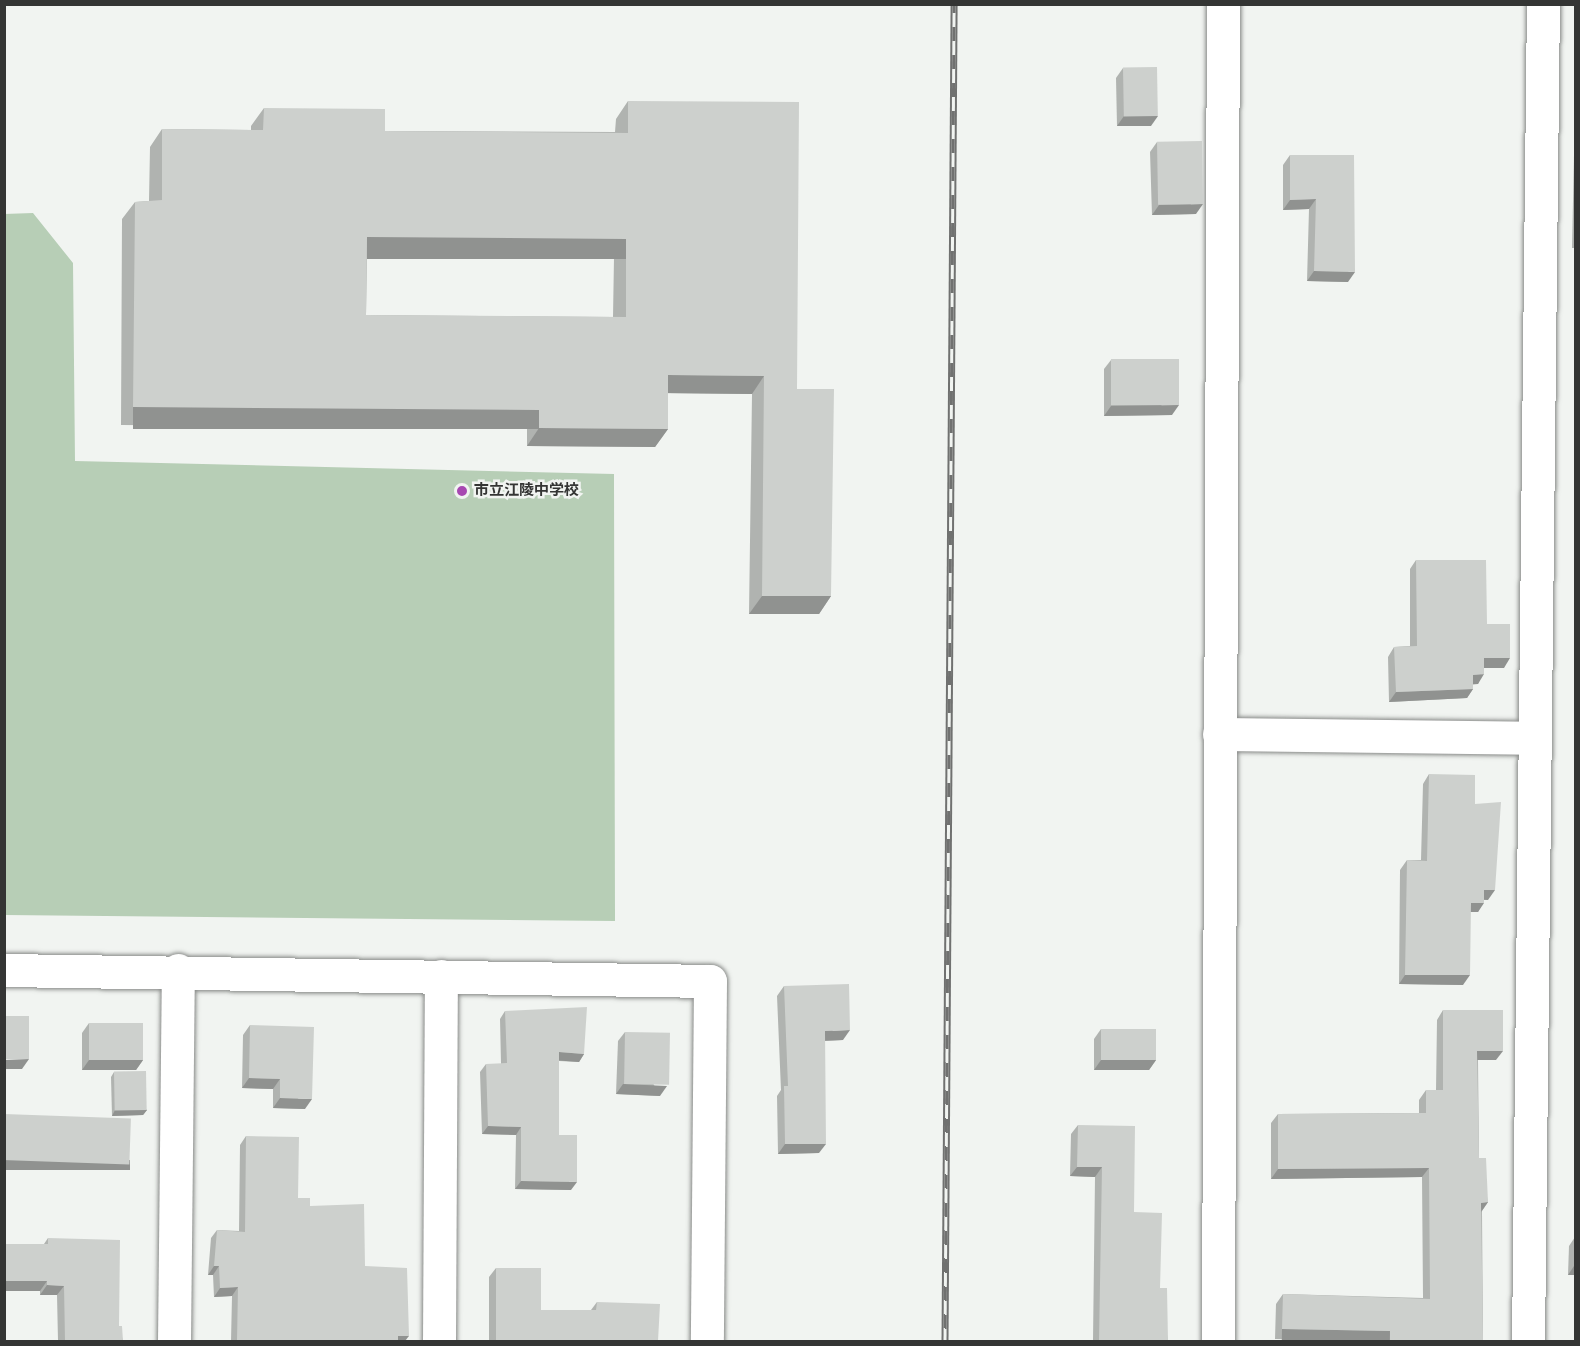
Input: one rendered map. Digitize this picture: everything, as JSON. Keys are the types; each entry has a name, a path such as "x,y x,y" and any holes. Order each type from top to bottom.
{"street":[{"path":"1218,1341 1223,4"},
{"path":"1528,1341 1543,4"},
{"path":"1219,734 1535,738"},
{"path":"4,970 178,970 710,981 707,1341"},
{"path":"174,1341 178,970"},
{"path":"439,1341 441,976"}],"green space":[{"path":"33,213 73,263 75,461 614,474 615,921 5,915 4,214"}],"building":[{"path":"1157,67 1158,116 1124,117 1123,68"},
{"path":"628,101 799,102 797,389 834,389 831,596 762,596 764,376 668,375 668,429 539,428 539,410 133,407 135,202 162,200 162,129 263,130 264,108 385,109 385,131 628,133","holes":["367,237 626,239 626,317 366,315"]},
{"path":"1202,141 1203,204 1158,205 1157,142"},
{"path":"1290,155 1354,155 1355,272 1314,271 1316,199 1290,200"},
{"path":"1111,359 1179,359 1179,405 1111,405"},
{"path":"1416,560 1486,560 1487,624 1510,624 1510,658 1484,658 1484,674 1473,675 1473,689 1396,692 1394,647 1417,646"},
{"path":"1429,774 1475,775 1475,804 1501,802 1495,890 1484,890 1484,903 1471,903 1470,975 1405,975 1407,860 1427,861"},
{"path":"849,984 850,1030 825,1031 826,1144 785,1144 784,1086 788,1086 784,986"},
{"path":"587,1007 584,1054 559,1052 559,1135 577,1135 577,1182 521,1181 521,1127 488,1126 486,1064 507,1063 505,1011"},
{"path":"1443,1010 1503,1010 1503,1051 1477,1051 1479,1158 1486,1158 1488,1202 1481,1203 1483,1341 1390,1341 1390,1331 1282,1329 1283,1294 1430,1299 1429,1168 1278,1169 1278,1114 1426,1113 1426,1090 1443,1090"},
{"path":"4,1016 29,1016 29,1059 4,1059"},
{"path":"89,1023 143,1023 143,1060 89,1060"},
{"path":"250,1025 314,1027 312,1099 280,1098 280,1079 249,1078"},
{"path":"1101,1029 1156,1029 1156,1060 1101,1060"},
{"path":"625,1032 670,1033 669,1085 624,1084"},
{"path":"146,1071 147,1110 115,1111 114,1072"},
{"path":"4,1114 131,1118 129,1164 4,1160"},
{"path":"1078,1125 1135,1126 1134,1212 1162,1213 1160,1288 1167,1288 1168,1341 1099,1341 1102,1167 1077,1167"},
{"path":"246,1136 299,1137 298,1198 310,1198 310,1206 364,1204 365,1266 407,1268 409,1336 398,1336 398,1341 237,1341 238,1287 220,1288 219,1266 214,1266 217,1230 245,1232"},
{"path":"48,1238 120,1240 119,1326 122,1326 123,1341 65,1341 64,1286 47,1285 47,1281 4,1281 4,1244 48,1244"},
{"path":"496,1268 541,1268 541,1310 596,1310 597,1302 660,1304 658,1341 496,1341"}],"railway":[{"path":"945,1342 954,4"}],"place":[{"name":"市立江陵中学校","path":"462,491"}]}
